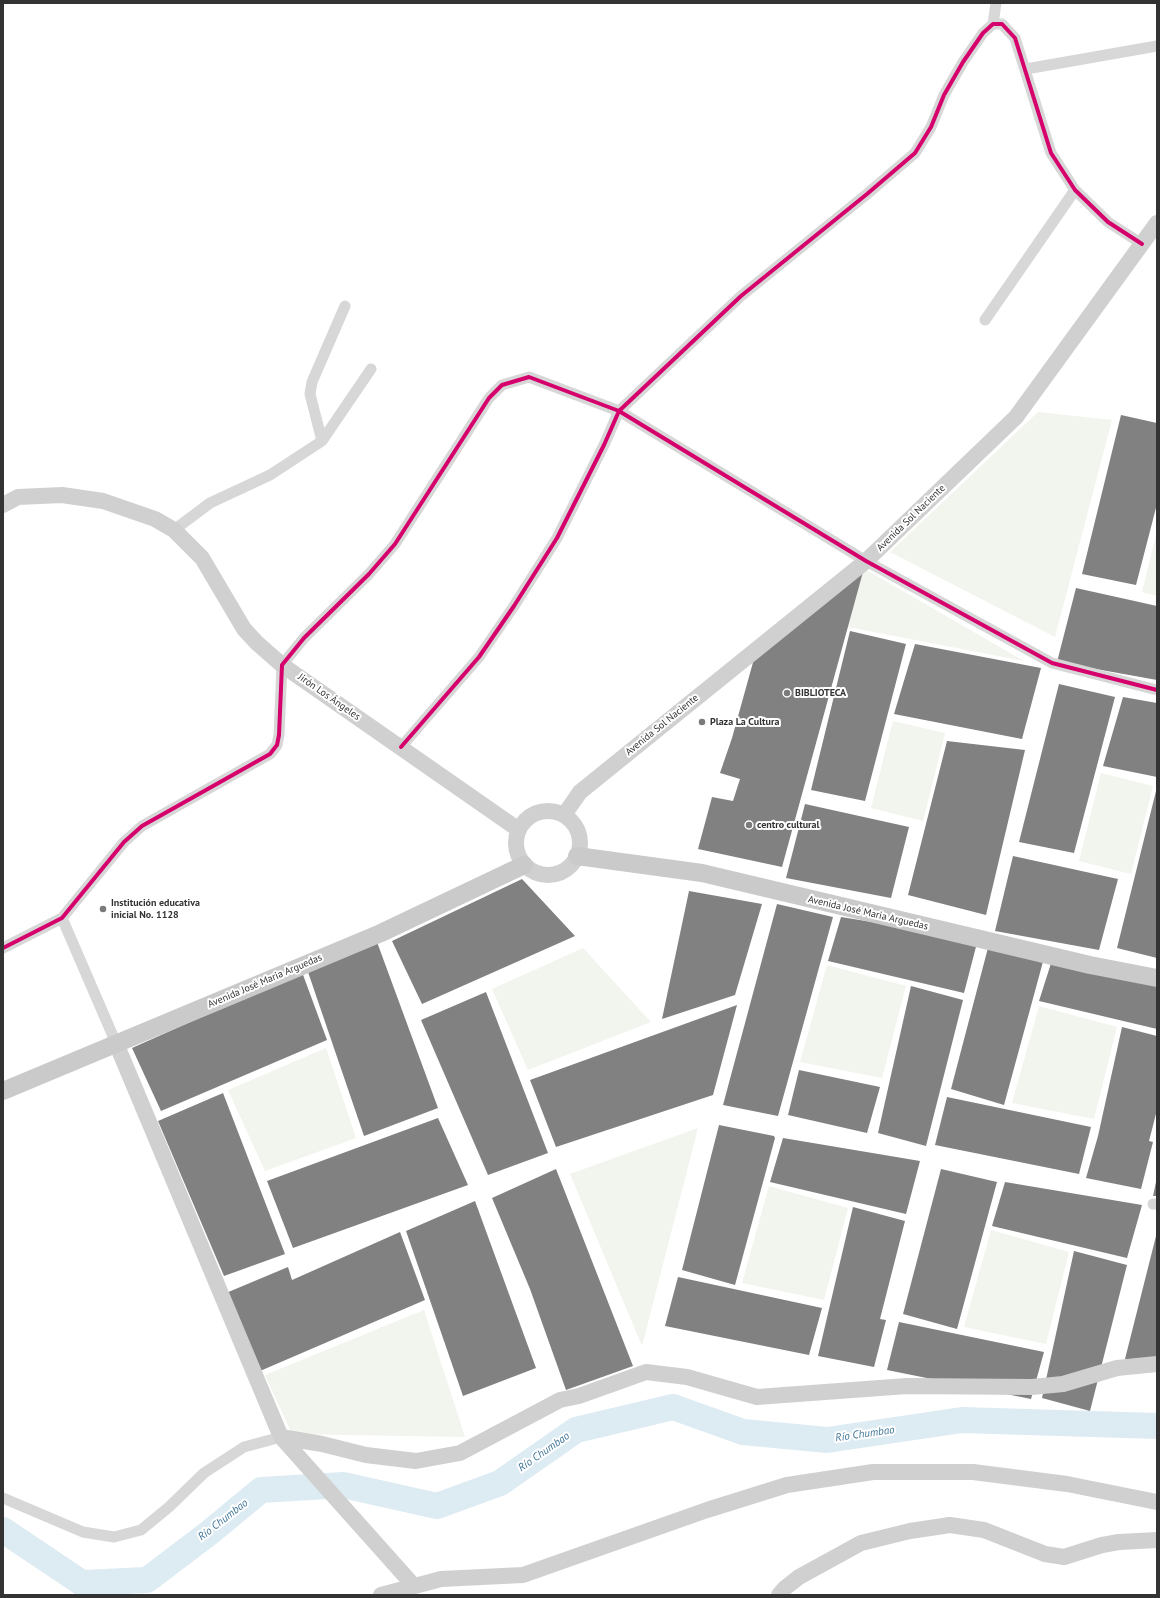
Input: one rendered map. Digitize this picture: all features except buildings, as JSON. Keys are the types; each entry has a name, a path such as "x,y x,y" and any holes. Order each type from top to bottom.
{"main road":[{"name":"Avenida José Maria Arguedas","path":"577,856 702,873 1059,958 1157,978"},
{"name":"Avenida José Maria Arguedas","path":"3,1091 381,933 524,865"}],"street":[{"path":"401,747 478,657 514,606 557,538 619,411 740,296 868,194 915,153 931,127 944,94 963,62 983,33 993,24 996,3"},
{"path":"993,24 1002,24 1016,38 1051,153 1075,190 1108,222 1142,244"},
{"path":"1026,69 1157,46"},
{"path":"985,320 1075,190"},
{"name":"Avenida Sol Naciente","path":"564,815 580,792 866,561 1016,418 1157,223"},
{"path":"322,441 310,394 312,382 345,306"},
{"path":"174,530 210,503 270,475 322,441 371,369"},
{"path":"3,948 62,918 124,842 142,826 270,754 278,745 282,665 304,638 369,574 395,544 489,398 502,385 530,377 619,411 866,561 1052,663 1157,690"},
{"name":"Jirón Los Ángeles","path":"3,505 18,497 62,495 103,501 155,519 174,530 202,558 244,629 257,643 282,665 519,830"},
{"path":"543,812 554,812 564,815 571,821 579,838 577,856 571,865 563,871 553,875 543,875 524,865 516,848 516,839 519,830 525,821 533,815 543,812"},
{"path":"62,918 285,1441 414,1586"},
{"path":"3,1498 83,1532 114,1537 141,1530 169,1507 204,1473 244,1447 285,1441 322,1444 366,1455 416,1461 460,1453 560,1400 579,1396 646,1372 687,1377 757,1397 907,1386 1032,1387 1063,1384 1116,1368 1157,1364"},
{"path":"381,1595 441,1579 523,1575 707,1510 787,1485 873,1472 973,1472 1067,1484 1157,1502"},
{"path":"779,1595 799,1576 861,1543 910,1531 950,1525 984,1530 1045,1554 1064,1557 1102,1544 1157,1540"}],"shaded area":[{"path":"1038,412 1112,420 1055,637 890,552"},
{"path":"1157,531 1157,596 1142,592"},
{"path":"863,568 1024,661 848,627"},
{"path":"893,721 945,733 923,821 871,808"},
{"path":"1101,773 1153,786 1131,874 1079,861"},
{"path":"583,948 651,1022 528,1070 492,989"},
{"path":"827,965 906,986 882,1078 800,1062"},
{"path":"1039,1006 1117,1027 1094,1119 1012,1103"},
{"path":"326,1048 356,1138 265,1171 228,1090"},
{"path":"698,1128 642,1346 570,1174"},
{"path":"769,1186 848,1208 824,1300 742,1283"},
{"path":"991,1230 1069,1252 1046,1344 964,1327"},
{"path":"424,1310 465,1437 292,1434 265,1375"}],"waterway":[{"name":"Río Chumbao","path":"3,1530 82,1583 147,1580 209,1533 261,1490 343,1485 437,1506 500,1483 576,1430 673,1407 743,1432 827,1440 962,1420 1157,1426"}],"cycle path":[{"path":"401,747 479,657 514,606 557,538 604,445 619,411 741,296 915,153 931,127 944,95 963,62 983,33 993,24 1002,24 1015,38 1051,153 1075,190 1108,222 1142,244"},
{"path":"3,948 62,918 124,842 142,826 270,754 277,745 279,735 282,665 304,638 369,574 395,544 489,398 502,385 529,377 619,411 866,561 1052,663 1157,690"}],"place":[{"name":"BIBLIOTECA","path":"787,693"},
{"name":"Plaza La Cultura","path":"702,722"},
{"name":"centro cultural","path":"749,825"},
{"name":"Institución educativa inicial No. 1128","path":"103,909"}]}
